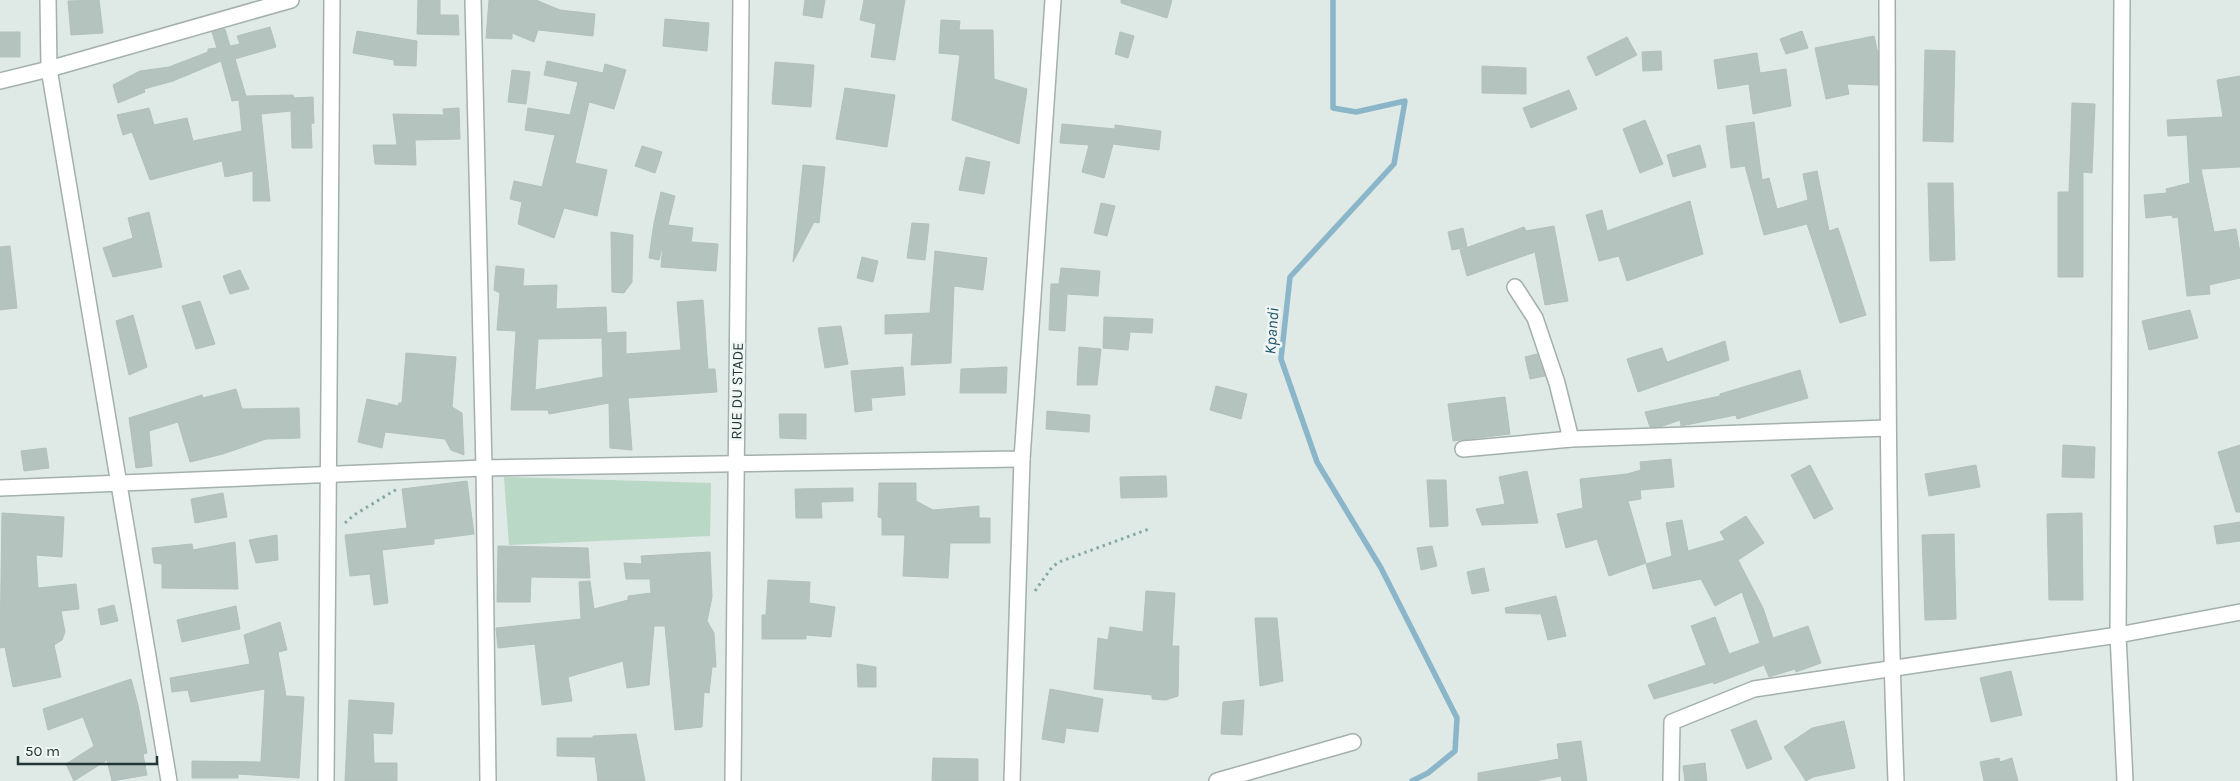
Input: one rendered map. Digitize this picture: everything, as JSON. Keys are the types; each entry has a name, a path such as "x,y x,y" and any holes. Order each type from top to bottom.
{"street":[{"path":"48,0 49,69 169,781"},
{"path":"0,81 49,69 291,0"},
{"path":"326,781 332,0"},
{"path":"473,0 484,468 488,781"},
{"name":"RUE DU STADE","path":"734,781 741,0"},
{"path":"1012,781 1022,459 1052,0"},
{"path":"1888,0 1888,428 1896,781"},
{"path":"2122,0 2118,635 2125,781"},
{"path":"1515,287 1535,318 1557,383 1571,439"},
{"path":"1463,449 1571,439 1888,428"},
{"path":"0,488 484,468 1022,459"},
{"path":"1671,781 1672,722 1754,689 2118,635 2240,612"},
{"path":"1217,781 1353,742"}],"path":[{"path":"328,548 337,531 354,515 397,490"},
{"path":"1018,600 1027,598 1038,588 1052,567 1059,562 1149,529"}],"green space":[{"path":"504,477 711,483 710,536 509,545"}],"building":[{"path":"99,0 103,33 71,35 68,1"},
{"path":"418,0 440,0 440,15 458,15 459,35 417,34"},
{"path":"489,0 536,0 560,10 595,14 593,36 538,30 534,42 512,33 512,39 486,38"},
{"path":"805,0 825,0 822,18 803,15"},
{"path":"864,0 905,0 895,60 871,57 876,24 860,20"},
{"path":"1121,0 1172,0 1167,18 1121,3"},
{"path":"665,19 709,23 707,51 663,46"},
{"path":"941,20 960,21 959,30 993,30 994,79 1027,89 1019,144 952,120 960,55 939,53"},
{"path":"270,27 276,47 235,59 246,96 293,95 294,98 313,97 314,123 311,124 312,148 292,148 291,111 261,114 270,201 253,201 253,171 225,177 222,161 150,180 132,132 123,135 117,115 149,108 154,125 187,118 193,141 242,131 239,100 232,101 221,61 173,81 144,89 145,92 118,103 113,85 140,71 169,67 208,52 208,49 217,48 212,32 225,29 230,46 240,44 237,36"},
{"path":"357,31 417,41 416,66 394,65 394,60 353,53"},
{"path":"1802,31 1808,48 1786,54 1780,39"},
{"path":"0,32 20,32 20,57 0,57"},
{"path":"1120,32 1134,36 1128,58 1115,54"},
{"path":"1874,36 1878,54 1878,85 1847,84 1849,94 1826,99 1815,48"},
{"path":"1627,37 1637,55 1596,76 1587,57"},
{"path":"1925,50 1955,51 1953,142 1923,141"},
{"path":"1661,51 1662,70 1643,71 1642,52"},
{"path":"1757,53 1760,73 1786,69 1791,106 1753,114 1749,84 1718,89 1714,60"},
{"path":"547,61 603,73 605,64 626,70 614,109 589,102 575,163 607,170 597,216 564,208 554,238 518,224 522,202 510,199 514,181 542,187 555,135 525,130 528,108 570,115 578,82 544,75"},
{"path":"775,62 814,65 811,107 772,104"},
{"path":"1482,66 1526,68 1526,94 1482,93"},
{"path":"512,70 530,72 526,104 508,102"},
{"path":"2240,76 2240,167 2201,169 2214,232 2236,229 2240,253 2240,278 2209,285 2210,294 2187,296 2178,217 2173,218 2172,215 2146,218 2144,195 2167,193 2166,189 2190,183 2187,135 2168,136 2167,120 2223,117 2217,80"},
{"path":"845,88 895,95 887,147 836,139"},
{"path":"1569,90 1577,109 1531,128 1523,108"},
{"path":"2072,103 2095,104 2092,173 2083,172 2083,277 2058,277 2058,192 2069,192"},
{"path":"459,108 460,139 415,140 416,165 375,164 373,145 397,145 393,114 444,115 443,109"},
{"path":"1645,120 1663,164 1640,173 1623,129"},
{"path":"1754,122 1762,180 1769,178 1777,209 1808,200 1803,174 1817,171 1829,231 1838,228 1866,315 1840,323 1807,224 1764,235 1745,166 1731,168 1726,126"},
{"path":"1062,124 1115,129 1115,125 1161,131 1159,150 1113,144 1104,178 1082,172 1089,145 1060,143"},
{"path":"1700,145 1706,167 1673,177 1667,155"},
{"path":"642,146 662,152 655,173 635,166"},
{"path":"966,157 990,162 984,194 959,190"},
{"path":"803,165 825,167 819,223 814,222 793,262"},
{"path":"1928,183 1953,183 1955,260 1930,261"},
{"path":"661,192 675,196 668,225 693,228 691,242 718,244 716,271 661,267 663,243 659,260 649,258"},
{"path":"1690,201 1703,254 1627,281 1619,256 1599,261 1586,215 1602,210 1607,231"},
{"path":"1101,203 1115,206 1107,236 1094,233"},
{"path":"149,212 162,267 113,277 103,248 133,238 128,218"},
{"path":"912,223 929,224 925,260 907,258"},
{"path":"1554,226 1568,301 1545,305 1535,252 1467,276 1460,250 1524,227 1526,231"},
{"path":"1463,228 1467,247 1452,250 1448,232"},
{"path":"611,232 633,235 632,282 624,293 612,292"},
{"path":"10,246 17,308 0,310 0,247"},
{"path":"935,251 987,258 983,290 954,286 951,363 911,365 913,333 885,334 885,315 930,313"},
{"path":"862,257 878,261 873,282 857,278"},
{"path":"496,266 524,269 523,286 557,285 556,309 606,307 607,333 626,332 626,354 681,350 677,302 703,300 708,369 715,369 717,392 628,398 632,450 610,448 609,403 549,414 548,410 511,410 516,331 497,330 500,293 494,290","holes":["602,338 603,377 535,390 538,339"]},
{"path":"1061,268 1100,271 1098,296 1067,294 1065,331 1049,330 1051,284 1059,284"},
{"path":"240,270 249,289 230,294 223,276"},
{"path":"200,301 215,344 196,349 182,306"},
{"path":"2190,310 2198,338 2149,350 2142,321"},
{"path":"133,315 147,367 129,375 116,321"},
{"path":"1104,317 1153,319 1152,333 1130,332 1128,350 1103,348"},
{"path":"841,326 848,364 825,368 818,328"},
{"path":"1725,341 1729,360 1638,392 1627,359 1662,348 1667,362"},
{"path":"1079,347 1101,349 1097,385 1077,385"},
{"path":"406,353 456,357 452,407 462,413 464,455 451,450 445,439 385,432 382,448 358,442 367,399 398,406 399,403 402,403"},
{"path":"1537,354 1545,376 1530,379 1525,357"},
{"path":"903,367 905,395 871,398 872,410 855,412 851,371"},
{"path":"1007,367 1006,393 960,393 961,369"},
{"path":"1800,370 1808,398 1737,419 1736,415 1681,426 1680,420 1660,427 1650,427 1645,412 1720,396 1720,394"},
{"path":"1216,386 1247,394 1241,419 1210,410"},
{"path":"236,389 242,409 299,408 300,438 266,439 223,454 190,462 178,422 149,431 152,466 136,468 129,418 202,395 203,398"},
{"path":"1505,397 1510,434 1453,441 1448,404"},
{"path":"1047,411 1090,415 1089,432 1046,429"},
{"path":"779,414 806,414 806,439 780,438"},
{"path":"2063,445 2095,447 2094,478 2062,477"},
{"path":"2240,445 2240,512 2236,512 2218,452"},
{"path":"46,448 49,468 24,471 21,451"},
{"path":"1671,459 1674,487 1640,490 1641,499 1628,501 1646,563 1609,576 1597,539 1566,548 1557,514 1583,508 1580,479 1627,474 1641,470 1640,462"},
{"path":"1810,465 1833,509 1814,519 1791,475"},
{"path":"1976,465 1980,487 1929,496 1925,474"},
{"path":"1527,471 1538,523 1482,525 1476,509 1505,504 1499,477"},
{"path":"1166,476 1167,497 1121,498 1120,477"},
{"path":"1427,480 1446,480 1448,526 1430,527"},
{"path":"467,481 474,534 434,539 434,544 382,550 388,603 374,605 370,574 350,576 345,535 407,528 402,489"},
{"path":"879,483 916,483 916,501 933,510 979,506 979,518 990,518 990,543 950,543 948,578 903,576 905,535 882,535 882,518 878,517"},
{"path":"853,488 853,501 821,502 822,518 796,518 795,489"},
{"path":"223,493 227,517 195,523 191,499"},
{"path":"2,513 64,517 62,557 36,555 38,588 76,584 79,609 61,611 65,632 62,640 54,645 61,677 13,687 5,647 0,648"},
{"path":"2082,513 2083,600 2049,600 2047,514"},
{"path":"1746,516 1764,543 1738,560 1763,608 1773,638 1808,626 1821,663 1796,672 1795,669 1769,677 1764,665 1714,684 1713,682 1654,699 1648,685 1706,665 1691,626 1715,617 1729,654 1760,643 1742,592 1715,606 1701,579 1653,589 1646,564 1672,556 1666,523 1682,520 1688,551 1725,540 1720,532"},
{"path":"2240,522 2240,541 2217,544 2214,526"},
{"path":"1954,534 1956,619 1925,620 1922,535"},
{"path":"277,535 278,560 256,563 249,540"},
{"path":"235,542 238,589 162,588 162,564 154,563 152,548 192,544 193,550"},
{"path":"498,546 588,548 590,578 531,577 530,602 497,602"},
{"path":"1432,546 1437,566 1421,570 1417,548"},
{"path":"710,552 712,597 707,621 714,633 716,667 712,667 709,693 704,692 702,727 675,730 665,626 654,626 649,685 627,688 623,661 568,677 572,701 542,705 535,644 498,648 496,628 581,619 579,582 590,581 594,609 628,600 628,596 651,593 650,579 626,579 624,563 642,564 641,556"},
{"path":"1484,568 1489,591 1472,594 1467,572"},
{"path":"768,580 810,582 809,603 835,607 831,637 806,635 806,639 762,639 762,615 766,615"},
{"path":"1146,591 1175,593 1172,646 1179,646 1178,696 1166,700 1152,699 1152,695 1094,689 1098,638 1108,640 1110,627 1143,632"},
{"path":"1556,596 1566,636 1548,640 1541,614 1506,613 1505,608"},
{"path":"114,605 118,621 101,625 98,609"},
{"path":"236,606 240,629 182,642 177,620"},
{"path":"1255,618 1277,618 1283,681 1260,686"},
{"path":"280,622 287,650 278,652 286,696 304,697 299,778 238,774 238,778 192,778 192,761 261,762 265,689 191,702 188,690 172,692 170,678 250,664 244,635"},
{"path":"857,664 876,667 876,687 858,687"},
{"path":"2011,671 2022,715 1991,722 1980,678"},
{"path":"131,679 147,753 143,754 147,775 112,781 107,760 74,781 66,764 94,746 83,717 48,730 43,709"},
{"path":"1050,689 1103,699 1098,732 1066,728 1064,743 1042,739"},
{"path":"349,700 394,703 392,734 373,733 374,763 397,763 397,781 345,781"},
{"path":"1244,700 1242,735 1221,734 1223,702"},
{"path":"1756,720 1772,759 1747,769 1731,730"},
{"path":"1844,721 1855,768 1813,777 1806,781 1784,747 1812,728"},
{"path":"636,734 645,781 598,781 595,757 557,756 557,738 593,738 593,736"},
{"path":"1581,741 1587,781 1562,781 1561,776 1535,781 1478,781 1478,773 1559,759 1557,744"},
{"path":"933,758 978,759 978,781 932,781"},
{"path":"1999,758 2000,762 2012,758 2018,781 1984,781 1980,762"},
{"path":"1705,763 1707,781 1685,781 1683,766"}],"waterway":[{"name":"Kpandi","path":"1333,0 1333,108 1356,112 1405,101 1394,164 1290,277 1281,359 1317,462 1381,568 1457,718 1455,751 1428,773 1412,781"}]}
